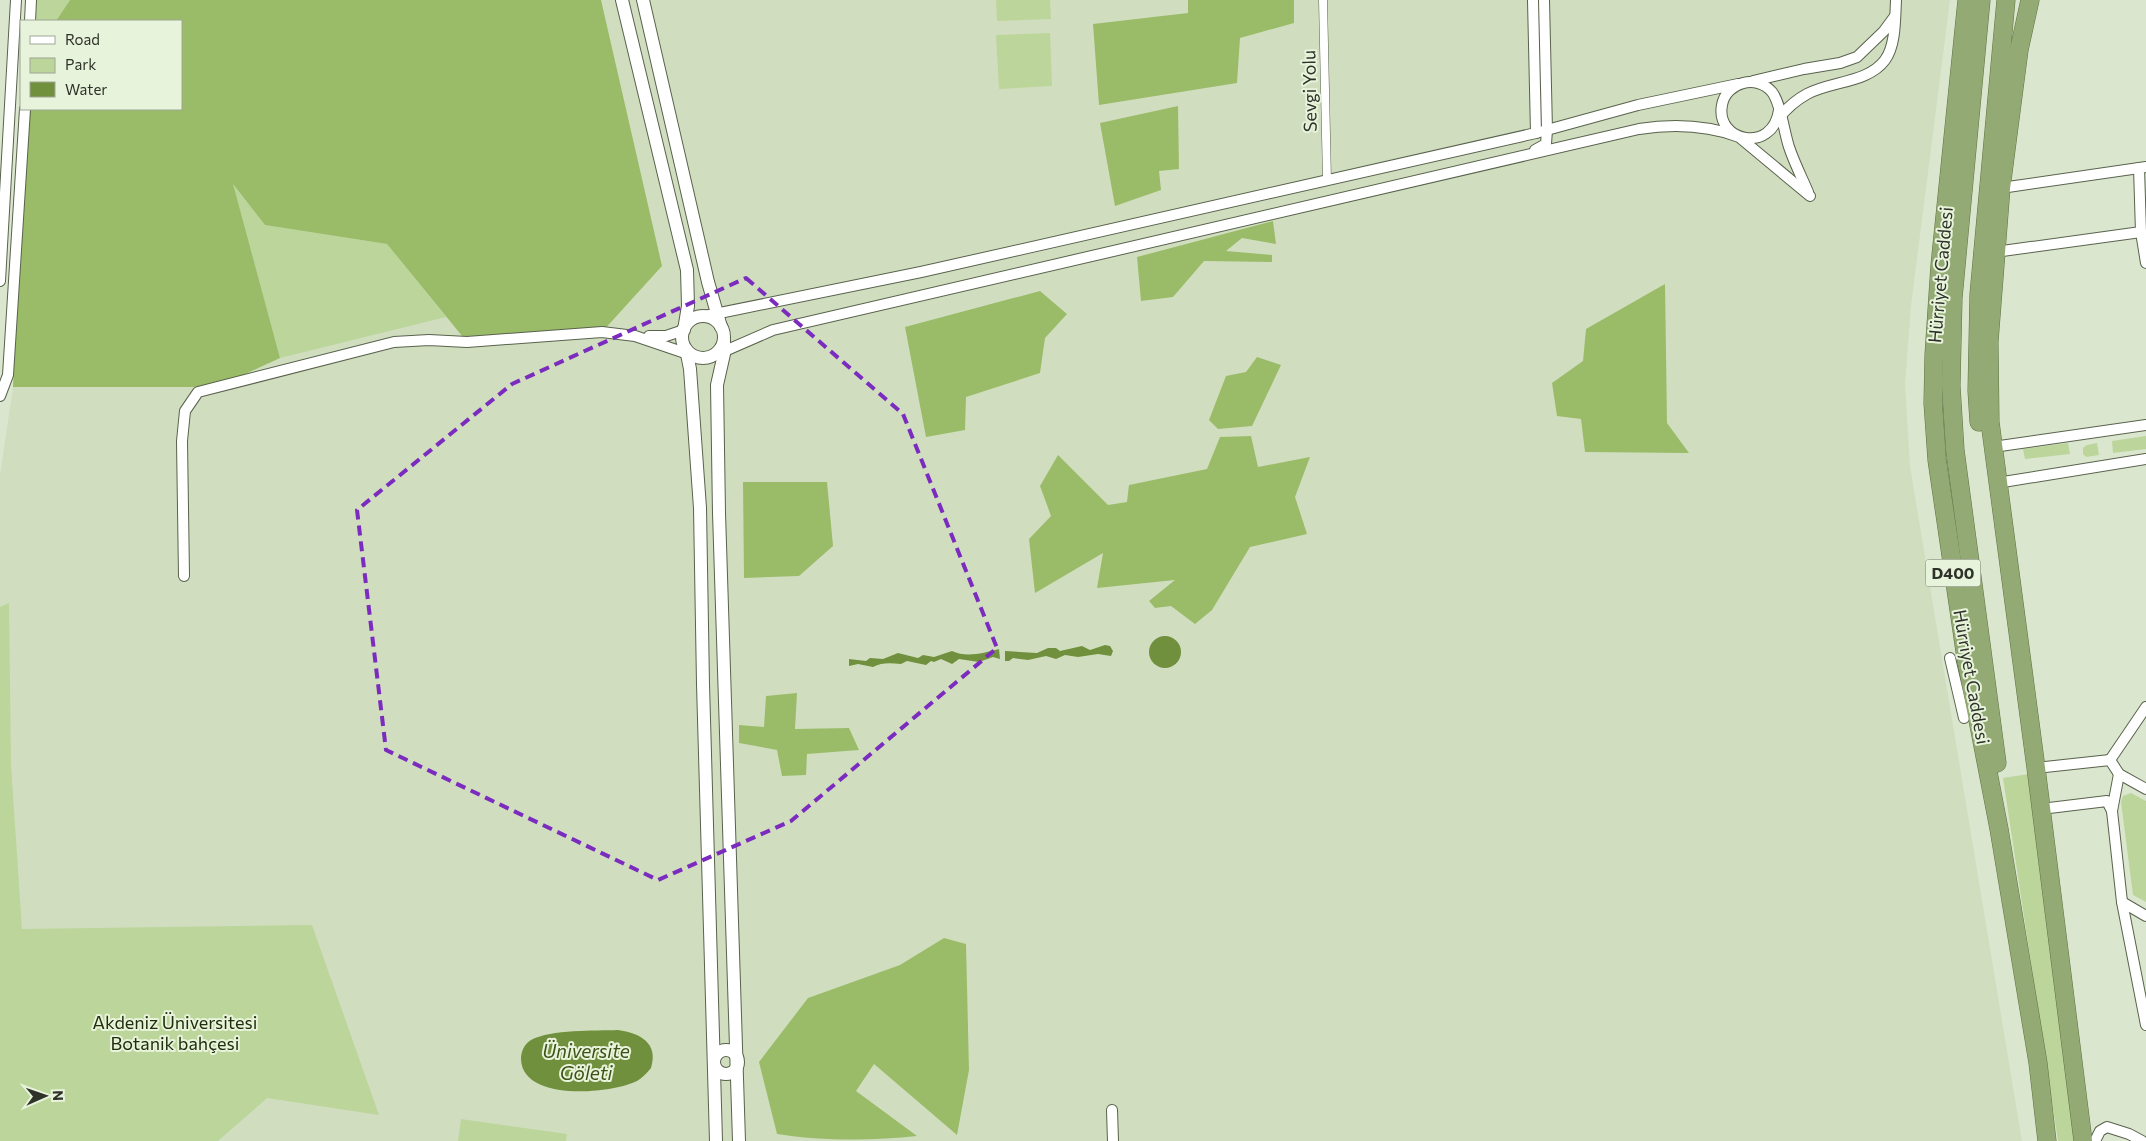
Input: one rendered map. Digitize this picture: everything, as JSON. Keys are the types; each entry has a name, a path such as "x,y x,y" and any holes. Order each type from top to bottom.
{"highway":[{"name":"Hürriyet Caddesi","path":"1966,0 1940,265 1934,355 1935,432 1937,460 1966,658 1999,829 2038,1063 2047,1141"},
{"path":"1981,0 1953,298 1953,423 2038,1063"},
{"path":"2006,0 1979,294 1977,382 1979,419 1988,495 2070,1038"},
{"path":"2030,0 2019,50 2001,188 1989,342 1990,422 2042,809 2083,1141"}],"street":[{"path":"0,281 16,0"},
{"path":"30,20 31,0"},
{"path":"622,0 687,270 688,306 683,343 688,352 690,369 700,508 716,1141"},
{"path":"643,0 715,319 724,346 717,385 719,513 740,1141"},
{"name":"Sevgi Yolu","path":"1322,0 1327,180"},
{"path":"1532,0 1536,132"},
{"path":"1508,160 1541,148 1546,144 1544,0"},
{"path":"635,336 688,352 697,358 712,357 724,346 773,330 1639,129 1662,126 1710,129 1739,137 1757,138 1766,134 1779,115 1808,93 1876,69 1886,60 1892,45 1896,0"},
{"path":"184,576 182,441 185,411 198,392 394,342 429,340 467,342 602,332 635,336 666,336 684,330 692,320 715,319 1547,130 1638,105 1804,69 1840,64 1858,56 1884,31 1895,15"},
{"path":"0,75 11,77"},
{"path":"1756,82 1772,92 1779,115 1789,149 1810,196 1739,137 1730,132 1722,115 1725,97 1743,83 1756,82"},
{"path":"0,396 8,374 25,110"},
{"path":"2001,188 2142,167 2140,232 2146,263"},
{"path":"1995,252 2140,232"},
{"path":"1993,447 2146,425"},
{"path":"1997,483 2146,459"},
{"path":"1950,658 1964,718"},
{"path":"2036,768 2110,760 2146,707"},
{"path":"2110,760 2119,774 2146,789"},
{"path":"2119,774 2112,811 2122,902 2146,1024"},
{"path":"2042,809 2107,801 2112,811"},
{"path":"2122,902 2146,916"},
{"path":"714,1063 718,1071 726,1074 735,1070 738,1062"},
{"path":"1112,1110 1113,1141"},
{"path":"2095,1141 2100,1131 2107,1127 2130,1134 2142,1141"}],"highlighted area":[{"path":"746,278 903,414 997,648 791,821 658,880 386,750 357,510 512,384"}],"shaded area":[{"path":"35,0 1950,0 1911,306 1905,384 1910,466 2022,1141 0,1141 0,475 13,387 28,110 182,110 182,20 34,20"},
{"path":"70,0 601,0 662,266 602,332 467,342 387,244 265,225 233,184 280,358 217,387 13,387 28,110 182,110 182,20 57,20"},
{"path":"1188,0 1294,0 1294,23 1240,38 1237,83 1099,105 1093,24 1188,13"},
{"path":"1178,106 1179,169 1159,171 1161,190 1115,206 1100,123"},
{"path":"1273,221 1276,244 1242,238 1226,251 1272,255 1272,262 1204,261 1173,297 1141,301 1137,257"},
{"path":"1665,284 1667,423 1689,453 1585,452 1581,419 1557,416 1552,383 1583,361 1586,329"},
{"path":"1040,291 1067,314 1045,338 1040,373 966,397 965,430 926,437 905,327"},
{"path":"1257,357 1281,365 1252,426 1218,429 1209,420 1226,376 1246,372"},
{"path":"1251,436 1258,467 1310,457 1295,497 1307,534 1250,547 1212,610 1195,624 1171,606 1155,608 1149,601 1175,580 1097,588 1103,553 1035,593 1029,539 1051,516 1040,486 1058,455 1108,505 1127,502 1129,485 1207,469 1220,437"},
{"path":"743,482 827,482 833,546 799,576 744,578"},
{"path":"797,693 795,729 849,728 859,750 807,754 806,775 782,776 777,750 739,743 739,725 764,727 766,696"},
{"path":"944,938 966,944 969,1070 957,1135 874,1064 856,1091 917,1136 847,1140 777,1134 759,1062 808,998 900,965"}],"green space":[{"path":"35,0 70,0 57,20 34,20"},
{"path":"996,0 1050,0 1051,19 997,21"},
{"path":"1050,33 1052,86 999,89 996,35"},
{"path":"232,183 265,225 387,244 446,317 280,358"},
{"path":"2146,436 2146,449 2113,453 2112,441"},
{"path":"2068,443 2070,454 2025,459 2023,449"},
{"path":"2097,443 2099,455 2086,457 2083,454 2083,448"},
{"name":"Akdeniz Üniversitesi Botanik bahçesi","path":"9,603 11,765 22,929 312,925 379,1115 267,1098 218,1141 0,1141 0,607"},
{"path":"2029,774 2076,1141 2058,1141 2003,778"},
{"path":"2131,793 2146,801 2146,902 2133,895 2121,802 2123,796"},
{"path":"461,1119 567,1134 566,1141 458,1141"}],"water":[{"path":"1165,636 1177,640 1181,652 1177,664 1165,668 1153,664 1149,652 1153,640"},
{"path":"1105,645 1110,646 1113,651 1111,656 1098,654 1078,657 1065,655 1056,659 1046,656 1028,660 1013,658 1005,661 1005,651 1037,653 1048,648 1056,648 1060,651 1082,646 1090,650"},
{"path":"999,649 1000,659 993,657 979,662 959,659 952,664 941,659 934,662 931,661 926,665 907,661 901,664 890,663 873,667 858,664 849,666 849,659 866,661 870,658 883,659 898,653 918,658 923,655 934,657 952,651 969,654"},
{"name":"Üniversite Göleti","path":"618,1030 640,1037 650,1046 653,1059 651,1068 637,1081 625,1086 608,1089 570,1091 551,1088 536,1082 525,1073 521,1059 525,1046 531,1040 540,1036 561,1032"}]}
